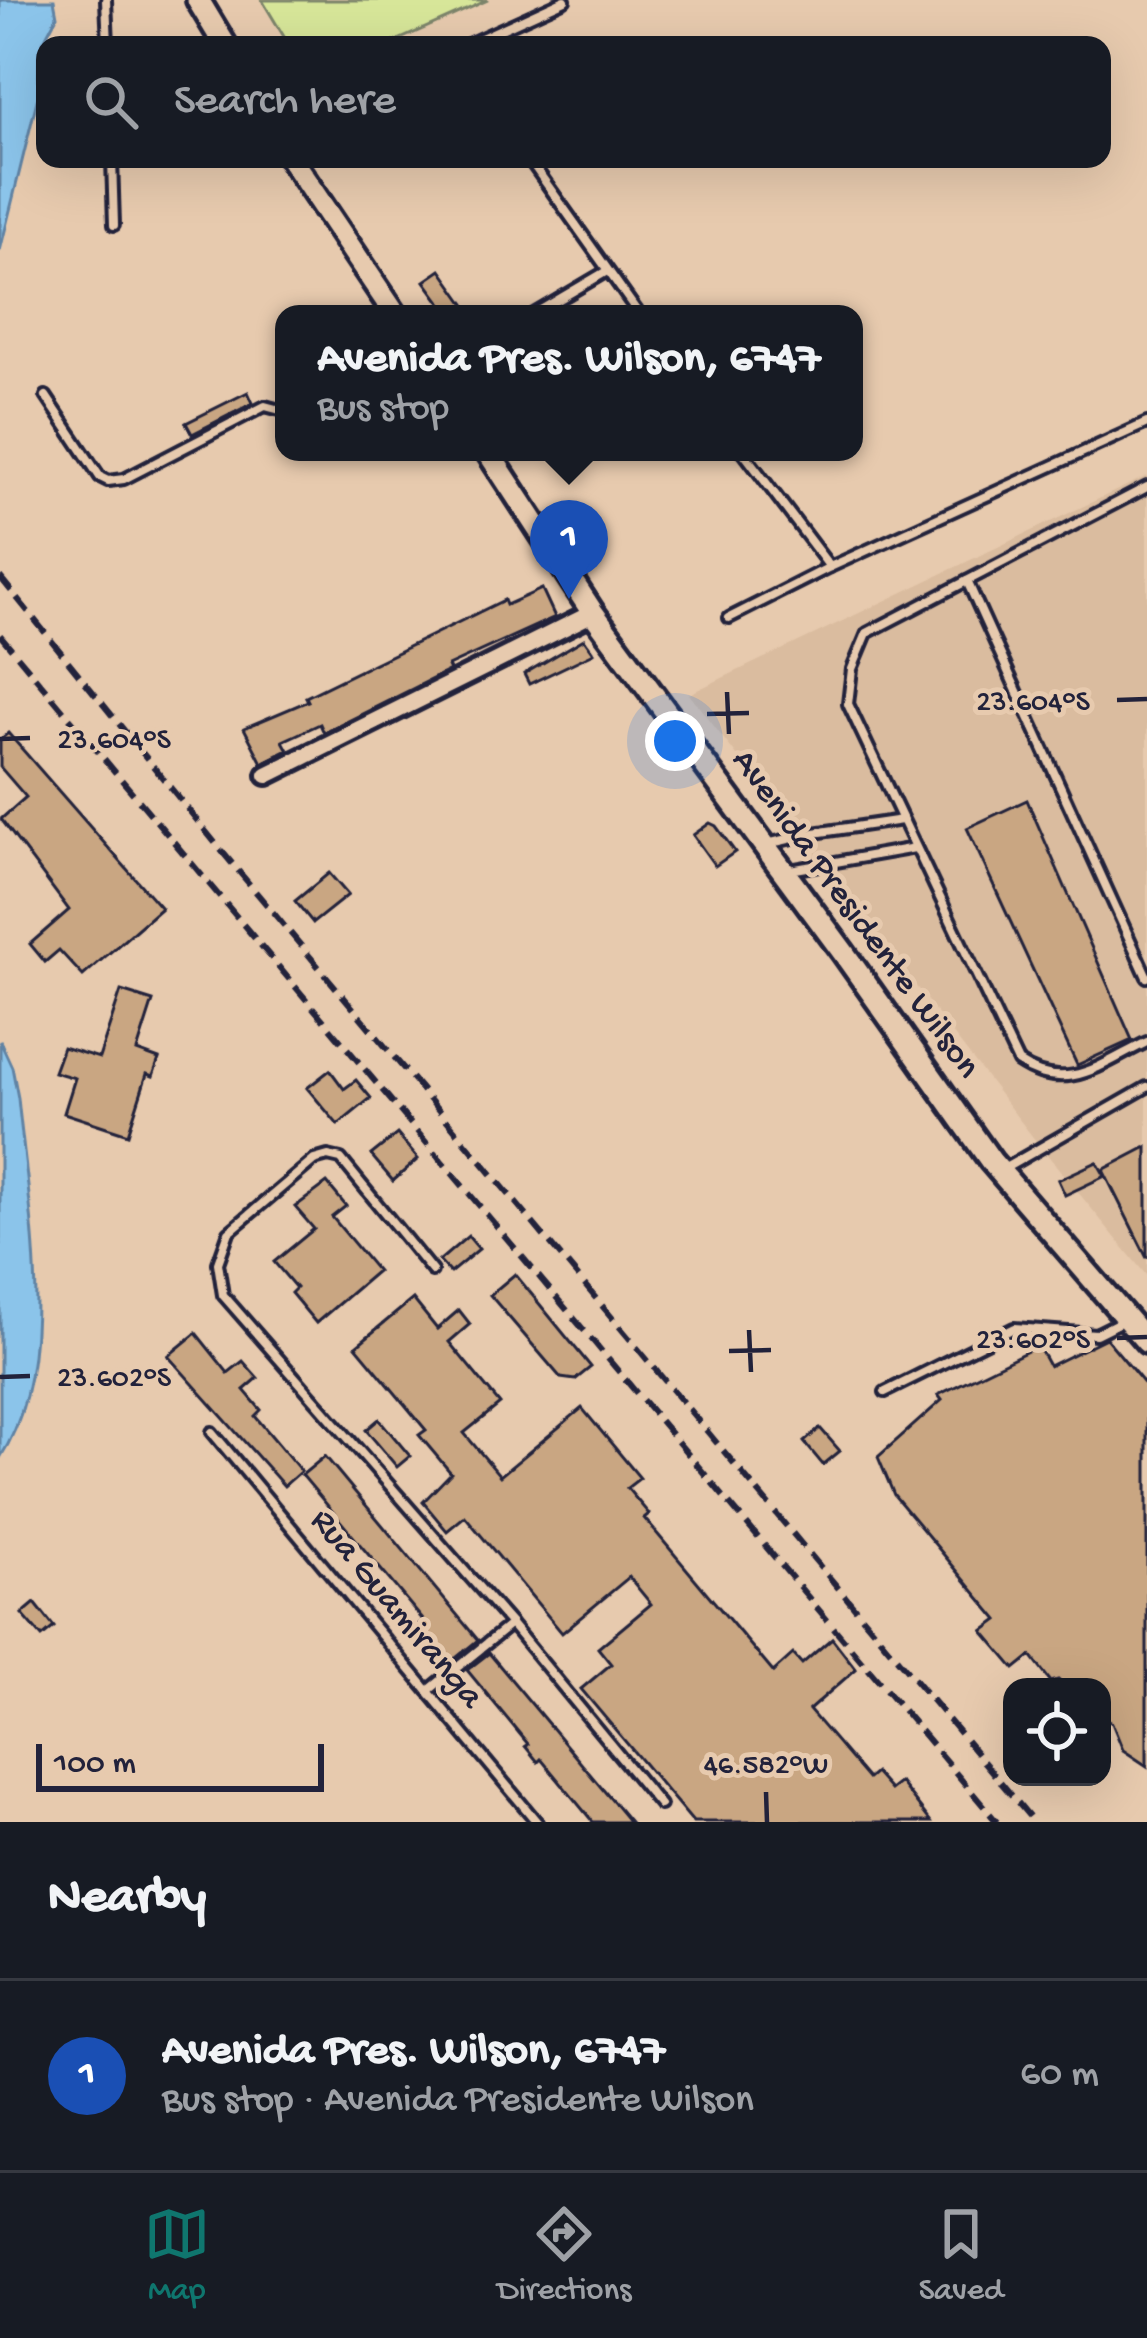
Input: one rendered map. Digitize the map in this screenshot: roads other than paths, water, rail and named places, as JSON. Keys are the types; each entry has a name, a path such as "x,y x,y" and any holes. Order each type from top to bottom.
{"main road":[{"path":"199,0 220,36"},
{"path":"297,168 388,305"},
{"name":"Avenida Presidente Wilson","path":"494,461 593,613 999,1172 1147,1342"}],"street":[{"path":"267,775 593,613"}],"lane":[{"path":"106,0 108,36"},
{"path":"486,36 566,0"},
{"path":"112,168 114,225"},
{"path":"535,168 632,305"},
{"path":"549,305 607,271"},
{"path":"46,396 100,477 109,481 124,478 266,406 275,408"},
{"path":"729,618 1147,422"},
{"path":"750,461 830,568"},
{"path":"1147,487 867,634 852,669 848,704 1018,1061 1040,1076 1072,1078 1147,1042"},
{"path":"967,580 1147,976"},
{"path":"764,845 814,832 902,820"},
{"path":"782,871 915,848"},
{"path":"999,1172 1147,1087"},
{"path":"432,1271 340,1159 328,1156 314,1160 229,1232 218,1263 223,1295 511,1624 660,1805"},
{"path":"885,1392 1014,1328 1096,1334 1127,1319"},
{"name":"Rua Guamiranga","path":"212,1432 537,1822"},
{"path":"428,1691 511,1624"}],"water":[{"path":"0,0 54,0 57,16 46,36 36,36 36,104 0,251"},
{"path":"0,1041 12,1067 18,1098 36,1283 30,1377 19,1420 0,1458"}],"railway":[{"path":"0,577 225,855 1034,1822"},
{"path":"0,635 997,1822"}],"place":[{"name":"Avenida Pres. Wilson, 6747","path":"569,599"}]}
